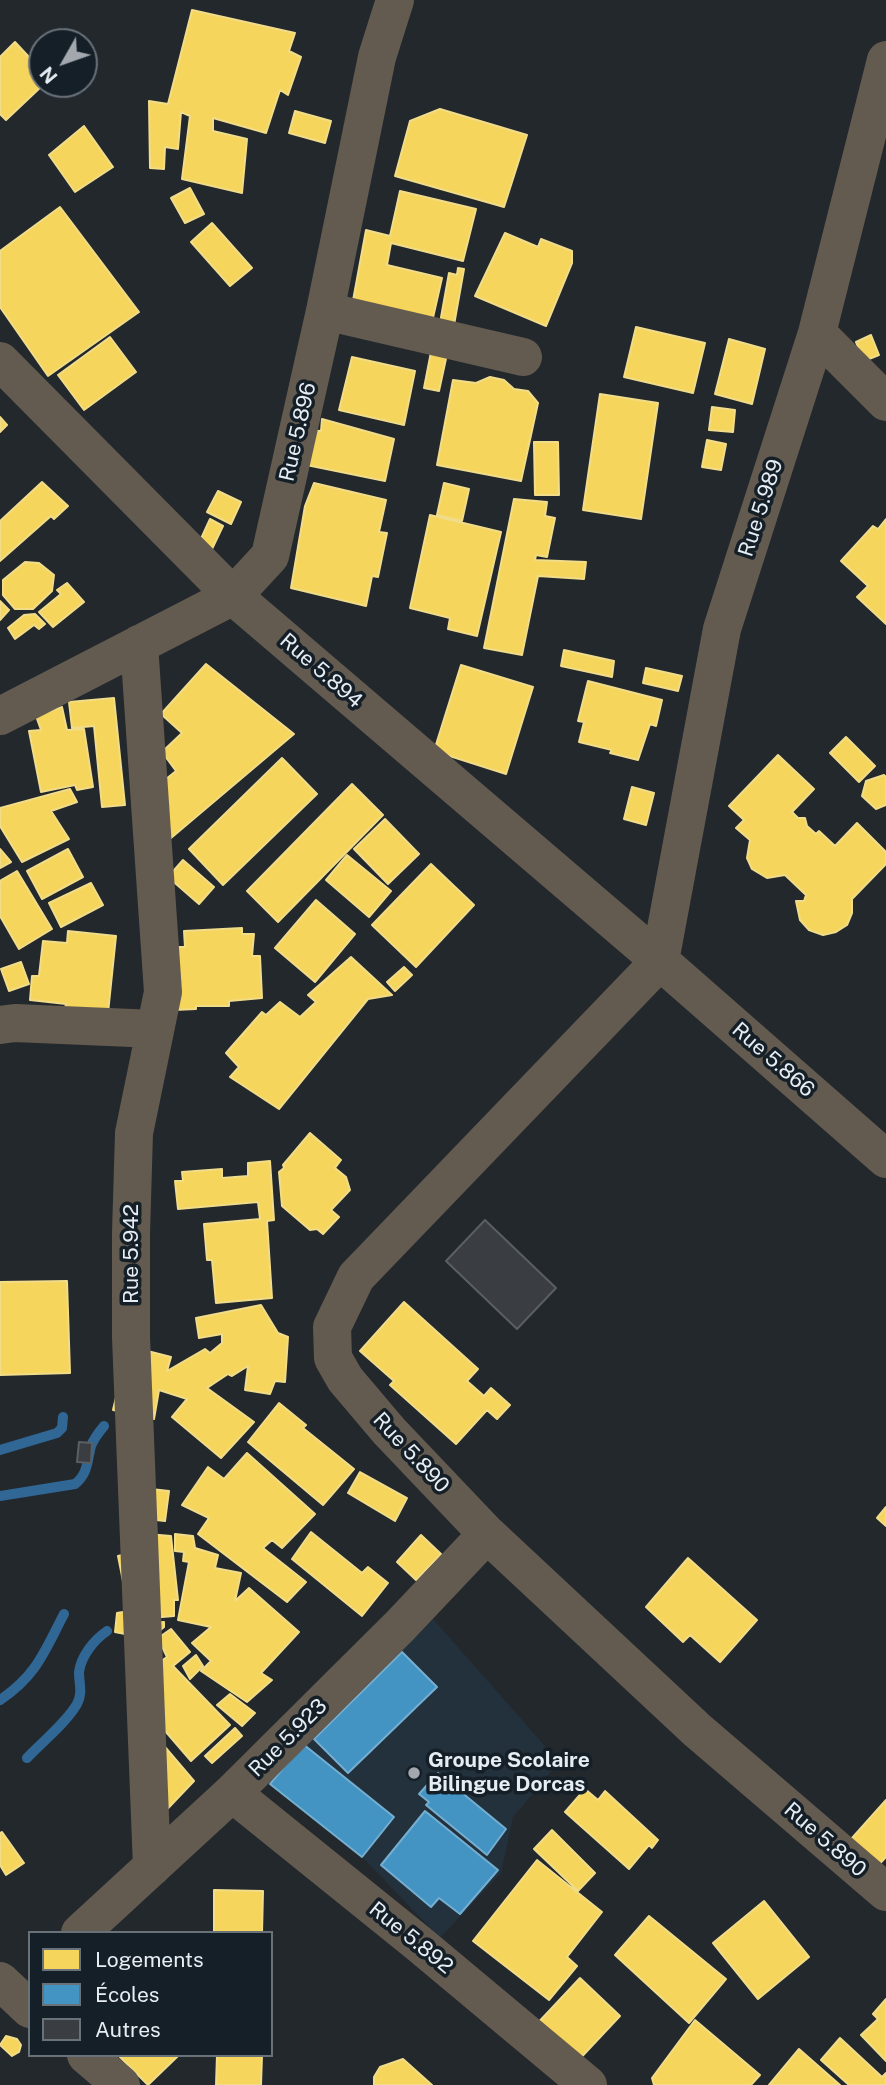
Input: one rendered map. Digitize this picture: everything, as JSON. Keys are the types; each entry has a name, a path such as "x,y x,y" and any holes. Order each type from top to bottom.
{"street":[{"name":"Rue 5.896","path":"0,716 233,596 270,556 325,311 377,57 395,0"},
{"name":"Rue 5.989","path":"660,961 722,629 817,334 886,60"},
{"path":"325,311 523,357"},
{"path":"817,334 886,402"},
{"name":"Rue 5.894","path":"0,361 233,596 660,961"},
{"name":"Rue 5.942","path":"139,644 163,992 134,1133 131,1233 131,1337 152,1867"},
{"name":"Rue 5.866","path":"660,961 886,1159"},
{"name":"Rue 5.890","path":"660,961 356,1277 332,1327 333,1358 345,1379 389,1431 487,1534 697,1730 886,1892"},
{"path":"0,1025 15,1023 155,1029"},
{"name":"Rue 5.923","path":"82,1931 232,1793 400,1626 487,1534"},
{"name":"Rue 5.892","path":"232,1793 588,2085"},
{"path":"88,2057 121,2085"}],"shaded area":[{"name":"Groupe Scolaire Bilingue Dorcas","path":"433,1619 559,1762 513,1817 501,1873 440,1938 362,1857 270,1784 303,1744 314,1739"}],"building: Logements":[{"path":"192,10 295,33 289,51 301,57 288,95 280,90 266,133 213,118 213,131 247,139 242,193 182,179 190,116 181,112 178,149 165,147 164,169 150,168 149,101 168,104"},
{"path":"15,42 28,56 29,98 6,120 0,114 0,57"},
{"path":"440,109 527,135 504,207 395,176 410,121"},
{"path":"295,111 331,121 325,143 289,133"},
{"path":"84,126 113,167 75,192 49,155"},
{"path":"190,188 204,214 185,223 171,198"},
{"path":"400,191 476,209 463,261 391,243 387,265 442,278 432,322 352,306 366,230 390,236"},
{"path":"60,207 139,312 48,376 0,307 0,251"},
{"path":"212,223 252,268 230,286 191,242"},
{"path":"505,233 538,247 541,239 572,251 572,263 546,326 475,296"},
{"path":"458,268 464,269 454,325 440,323 449,273 457,275"},
{"path":"636,327 705,343 693,393 624,377"},
{"path":"871,335 879,355 864,361 856,342"},
{"path":"110,337 136,372 84,410 58,375"},
{"path":"729,339 765,349 752,404 715,394"},
{"path":"431,352 447,354 439,391 424,388"},
{"path":"352,357 415,371 404,425 339,410"},
{"path":"490,377 504,380 514,389 528,391 538,403 521,481 437,465 453,380 476,383"},
{"path":"600,394 658,403 641,519 583,510"},
{"path":"712,407 735,410 733,432 709,430"},
{"path":"0,417 7,425 0,432"},
{"path":"322,419 394,439 385,481 277,459 289,429 321,431"},
{"path":"707,440 726,444 721,470 702,467"},
{"path":"534,442 558,442 559,495 535,495"},
{"path":"42,482 68,506 54,519 51,516 0,561 0,521"},
{"path":"314,483 386,500 379,532 387,533 378,577 372,576 366,606 291,588 305,506"},
{"path":"444,483 469,489 462,521 437,515"},
{"path":"218,491 241,502 231,524 207,512"},
{"path":"514,499 547,502 545,516 555,518 547,557 536,555 535,560 586,562 584,579 538,576 522,655 484,648"},
{"path":"430,515 501,532 477,636 448,629 450,618 410,608"},
{"path":"210,519 223,526 212,549 199,543"},
{"path":"886,519 886,624 857,597 868,586 841,561 873,526 878,529"},
{"path":"25,562 39,563 54,575 52,591 33,609 15,609 3,595 3,580"},
{"path":"67,583 84,602 53,627 39,612 61,594 57,590"},
{"path":"0,601 9,610 0,620"},
{"path":"35,614 45,624 39,629 34,625 15,639 8,628 24,615"},
{"path":"564,650 614,661 612,677 561,666"},
{"path":"206,664 294,734 171,838 161,783 176,771 162,752 182,733 161,714"},
{"path":"461,665 533,687 506,774 434,751"},
{"path":"646,668 682,676 678,691 643,683"},
{"path":"588,681 662,700 656,726 650,724 638,760 579,742 584,722 578,721"},
{"path":"114,698 125,805 102,807 94,726 72,728 69,702"},
{"path":"62,707 67,730 84,729 93,787 77,790 75,785 41,792 29,731 41,730 36,716"},
{"path":"846,737 875,766 859,782 830,753"},
{"path":"778,755 814,789 792,812 798,818 805,818 807,826 816,834 819,831 835,846 857,823 886,852 886,864 852,899 852,913 847,925 836,932 823,935 809,930 800,920 796,901 804,901 806,895 785,875 767,878 752,869 747,858 750,840 736,828 744,820 729,806"},
{"path":"282,758 317,794 223,885 189,849"},
{"path":"884,775 886,805 876,809 862,796 866,781"},
{"path":"352,784 383,815 278,922 247,891"},
{"path":"632,787 654,793 646,825 624,819"},
{"path":"70,789 77,802 51,811 69,839 22,862 0,826 0,808"},
{"path":"385,819 419,854 388,884 354,849"},
{"path":"0,849 11,862 0,868"},
{"path":"68,849 83,877 42,899 27,871"},
{"path":"347,855 391,891 369,917 326,880"},
{"path":"183,860 214,887 199,904 168,877"},
{"path":"431,864 474,905 416,967 372,925"},
{"path":"17,871 52,929 19,949 0,916 0,881"},
{"path":"91,883 103,905 61,927 49,903"},
{"path":"316,900 355,934 315,982 275,948"},
{"path":"242,928 242,934 254,934 252,956 260,956 262,998 229,1001 229,1006 196,1006 196,1009 174,1010 178,947 185,947 184,931"},
{"path":"68,931 116,936 108,1013 65,1008 66,1004 30,1000 32,976 39,976 43,941 67,943"},
{"path":"351,957 392,995 368,999 279,1109 230,1077 239,1067 226,1053 262,1012 266,1015 280,1002 300,1017 316,1002 308,995"},
{"path":"21,962 29,984 9,991 1,969"},
{"path":"404,967 412,975 395,991 387,982"},
{"path":"310,1133 341,1160 335,1168 346,1177 350,1190 331,1210 339,1217 323,1234 317,1229 310,1230 282,1206 279,1172"},
{"path":"270,1161 274,1220 267,1221 272,1298 216,1303 212,1260 207,1260 204,1224 260,1219 258,1202 178,1209 175,1181 183,1181 182,1172 222,1169 222,1178 248,1176 248,1163"},
{"path":"67,1281 70,1373 0,1375 0,1282"},
{"path":"404,1302 478,1369 467,1381 484,1396 491,1388 510,1405 497,1419 487,1410 456,1444 390,1385 394,1381 360,1351"},
{"path":"261,1305 278,1333 288,1337 285,1382 275,1381 270,1394 245,1390 248,1366 232,1376 228,1374 207,1388 254,1422 221,1458 172,1417 187,1399 159,1390 154,1419 113,1410 128,1346 171,1357 167,1371 205,1349 210,1353 222,1343 222,1334 199,1338 196,1318"},
{"path":"279,1403 306,1425 303,1428 354,1469 323,1505 248,1442"},
{"path":"247,1453 315,1514 282,1548 272,1540 263,1548 306,1582 287,1602 198,1534 209,1518 182,1505 208,1467 224,1479"},
{"path":"360,1472 407,1498 395,1521 348,1493"},
{"path":"151,1489 169,1491 165,1521 147,1519"},
{"path":"886,1507 886,1526 877,1518"},
{"path":"123,1532 171,1536 178,1600 174,1600 174,1616 138,1619 138,1624 164,1622 164,1627 150,1639 115,1632 117,1613 129,1611 118,1556 126,1554"},
{"path":"311,1532 362,1573 368,1567 388,1583 362,1616 292,1559"},
{"path":"175,1534 193,1536 195,1548 218,1555 215,1568 241,1573 235,1601 249,1588 299,1632 261,1673 272,1680 247,1702 201,1671 211,1661 192,1643 211,1627 178,1620 189,1562 183,1561 184,1552 175,1551"},
{"path":"421,1535 441,1554 416,1580 397,1562"},
{"path":"688,1558 757,1620 720,1662 690,1635 683,1642 646,1607"},
{"path":"171,1629 190,1652 173,1666 230,1725 191,1761 134,1695 146,1671 167,1657 158,1638"},
{"path":"196,1655 203,1666 190,1679 183,1666"},
{"path":"230,1694 255,1713 242,1726 217,1705"},
{"path":"148,1727 194,1781 154,1823"},
{"path":"235,1728 242,1736 212,1763 205,1756"},
{"path":"585,1789 598,1800 605,1791 658,1840 652,1848 649,1845 629,1869 565,1812"},
{"path":"886,1800 886,1857 872,1872 844,1847"},
{"path":"552,1830 595,1873 578,1891 534,1849"},
{"path":"2,1832 24,1863 6,1875 0,1865"},
{"path":"537,1860 602,1912 567,1957 577,1966 549,2000 473,1941"},
{"path":"214,1890 263,1891 262,1931 214,1931"},
{"path":"764,1901 809,1957 758,1999 713,1943"},
{"path":"649,1916 726,1979 689,2023 615,1955"},
{"path":"580,1978 620,2016 558,2082 518,2044"},
{"path":"886,1999 886,2061 861,2035 878,2019 873,2014"},
{"path":"695,2020 760,2075 751,2085 654,2085 652,2078"},
{"path":"6,2036 17,2039 21,2045 19,2052 12,2056 0,2045"},
{"path":"840,2038 882,2077 886,2073 886,2085 849,2085 821,2060"},
{"path":"799,2049 840,2085 769,2085"},
{"path":"120,2057 177,2057 148,2085"},
{"path":"217,2057 262,2057 261,2085 216,2085"},
{"path":"403,2059 432,2085 374,2085 374,2077 380,2067"}],"building: Écoles":[{"path":"402,1652 437,1687 348,1773 314,1739"},
{"path":"303,1744 394,1817 362,1857 270,1784"},
{"path":"438,1773 506,1829 487,1855 426,1805 429,1802 419,1794"},
{"path":"425,1811 498,1870 460,1914 439,1898 431,1907 381,1865"}],"building: Autres":[{"path":"485,1220 556,1288 517,1329 446,1261"},
{"path":"79,1442 92,1443 91,1463 77,1462"}],"waterway":[{"path":"0,1450 57,1433 62,1428 63,1417"},
{"path":"0,1496 75,1484 85,1472 92,1443 104,1426"},
{"path":"0,1700 31,1672 64,1614"},
{"path":"27,1758 77,1704 82,1660 97,1639 107,1631"}],"place":[{"name":"Groupe Scolaire Bilingue Dorcas","path":"414,1773"}]}
